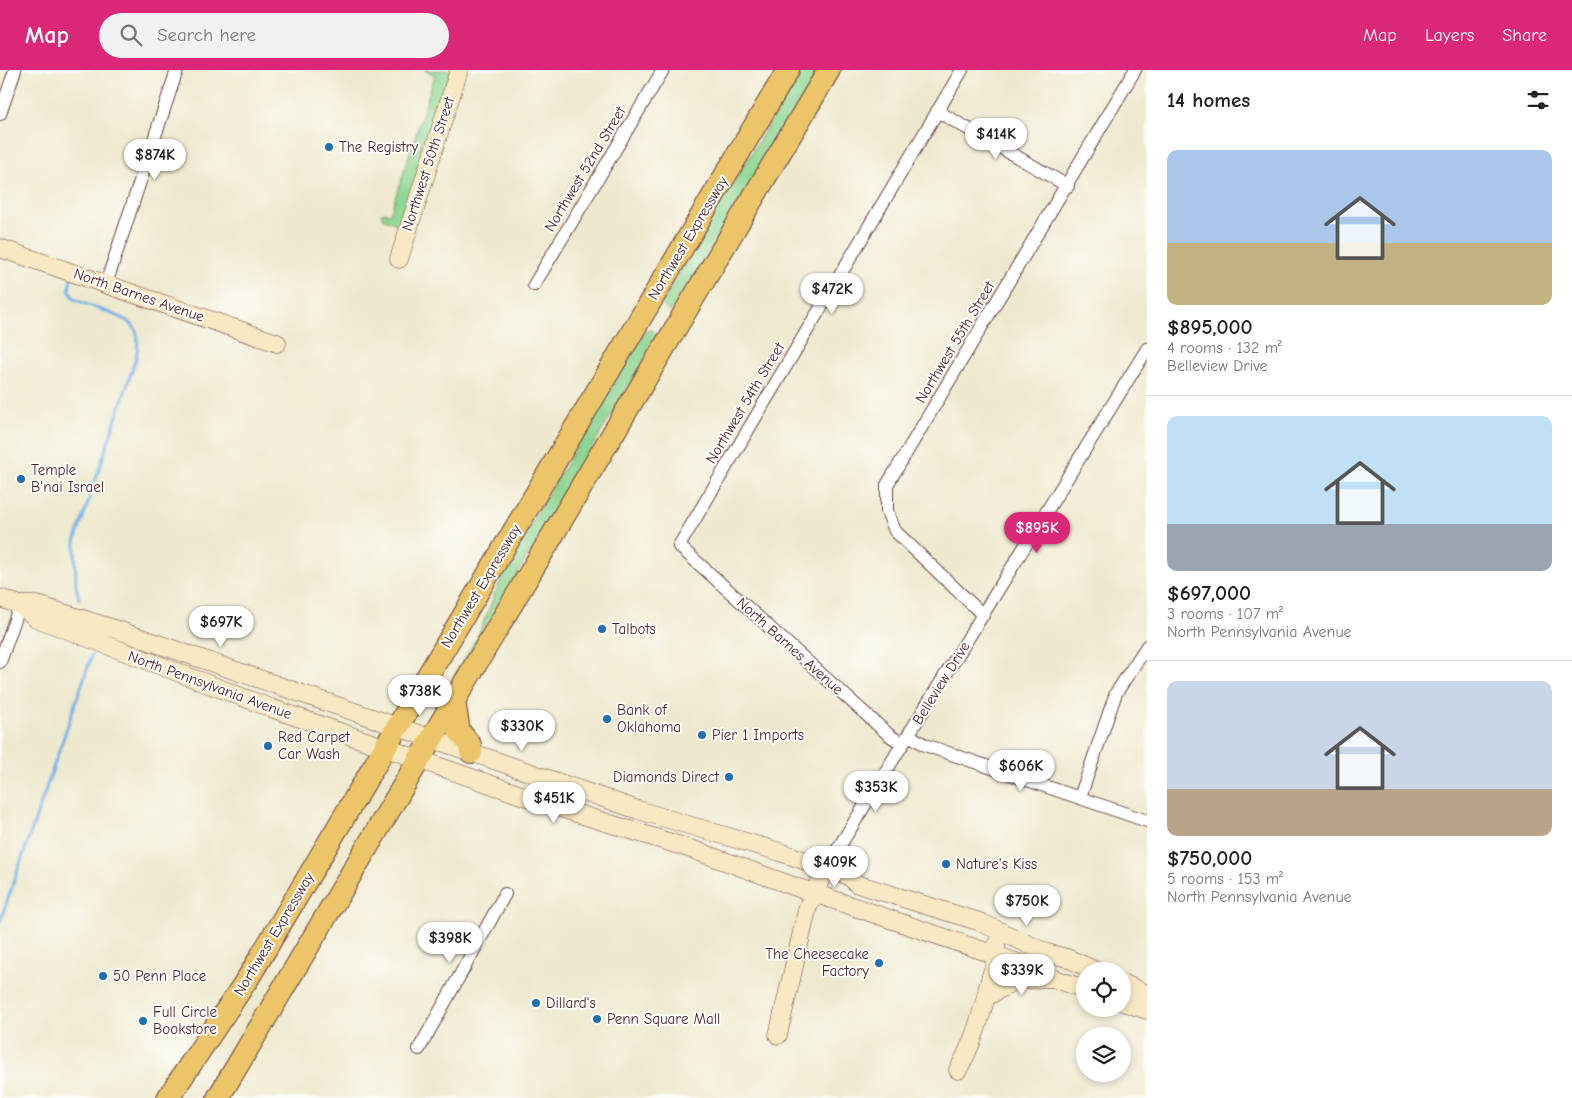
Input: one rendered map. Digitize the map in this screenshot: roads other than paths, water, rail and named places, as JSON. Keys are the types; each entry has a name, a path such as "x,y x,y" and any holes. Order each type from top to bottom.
{"highway":[{"name":"Northwest Expressway","path":"168,1098 250,975 454,628 788,70"},
{"path":"218,1098 830,70"},
{"path":"454,701 459,730 470,745 471,752"}],"main road":[{"name":"Northwest 50th Street","path":"399,259 459,70"},
{"name":"North Barnes Avenue","path":"0,248 277,343"},
{"name":"North Pennsylvania Avenue","path":"0,598 20,605 38,605 115,629 638,810 826,868 849,876 857,884 963,916 1047,953 1076,962"},
{"name":"North Pennsylvania Avenue","path":"20,605 36,618 164,669 544,803 694,850 997,955 1042,971 1052,978 1076,986"},
{"name":"Belleview Drive","path":"778,1035 808,906 826,868"},
{"path":"814,893 846,889 857,884"},
{"path":"958,1070 967,1054 988,996 997,955 994,929"},
{"path":"988,996 1016,980 1052,978"},
{"path":"1131,987 1147,994"},
{"path":"1131,1005 1147,1010"}],"street":[{"path":"0,114 15,70"},
{"path":"106,284 177,70"},
{"name":"Northwest 52nd Street","path":"534,285 662,70"},
{"name":"Northwest 54th Street","path":"679,546 962,70"},
{"name":"Northwest 55th Street","path":"983,615 895,531 887,511 887,485 1068,186 1135,70"},
{"path":"937,111 1068,186"},
{"name":"Belleview Drive","path":"826,868 1147,349"},
{"name":"North Barnes Avenue","path":"679,546 889,735 925,745 1147,821"},
{"path":"0,662 20,605"},
{"path":"1080,797 1116,693 1147,646"},
{"path":"420,1049 505,894"}],"waterway":[{"path":"71,278 69,290 74,299 124,319 134,328 138,340 136,358 75,542 76,586 79,599"},
{"path":"0,922 92,655"}],"place":[{"name":"The Registry","path":"329,147"},
{"name":"Temple B'nai Israel","path":"21,479"},
{"name":"Talbots","path":"602,629"},
{"name":"Bank of Oklahoma","path":"607,719"},
{"name":"Pier 1 Imports","path":"702,735"},
{"name":"Red Carpet Car Wash","path":"268,746"},
{"name":"Diamonds Direct","path":"729,777"},
{"name":"Nature's Kiss","path":"946,864"},
{"name":"The Cheesecake Factory","path":"879,963"},
{"name":"50 Penn Place","path":"103,976"},
{"name":"Dillard's","path":"536,1003"},
{"name":"Penn Square Mall","path":"597,1019"},
{"name":"Full Circle Bookstore","path":"143,1021"}]}
